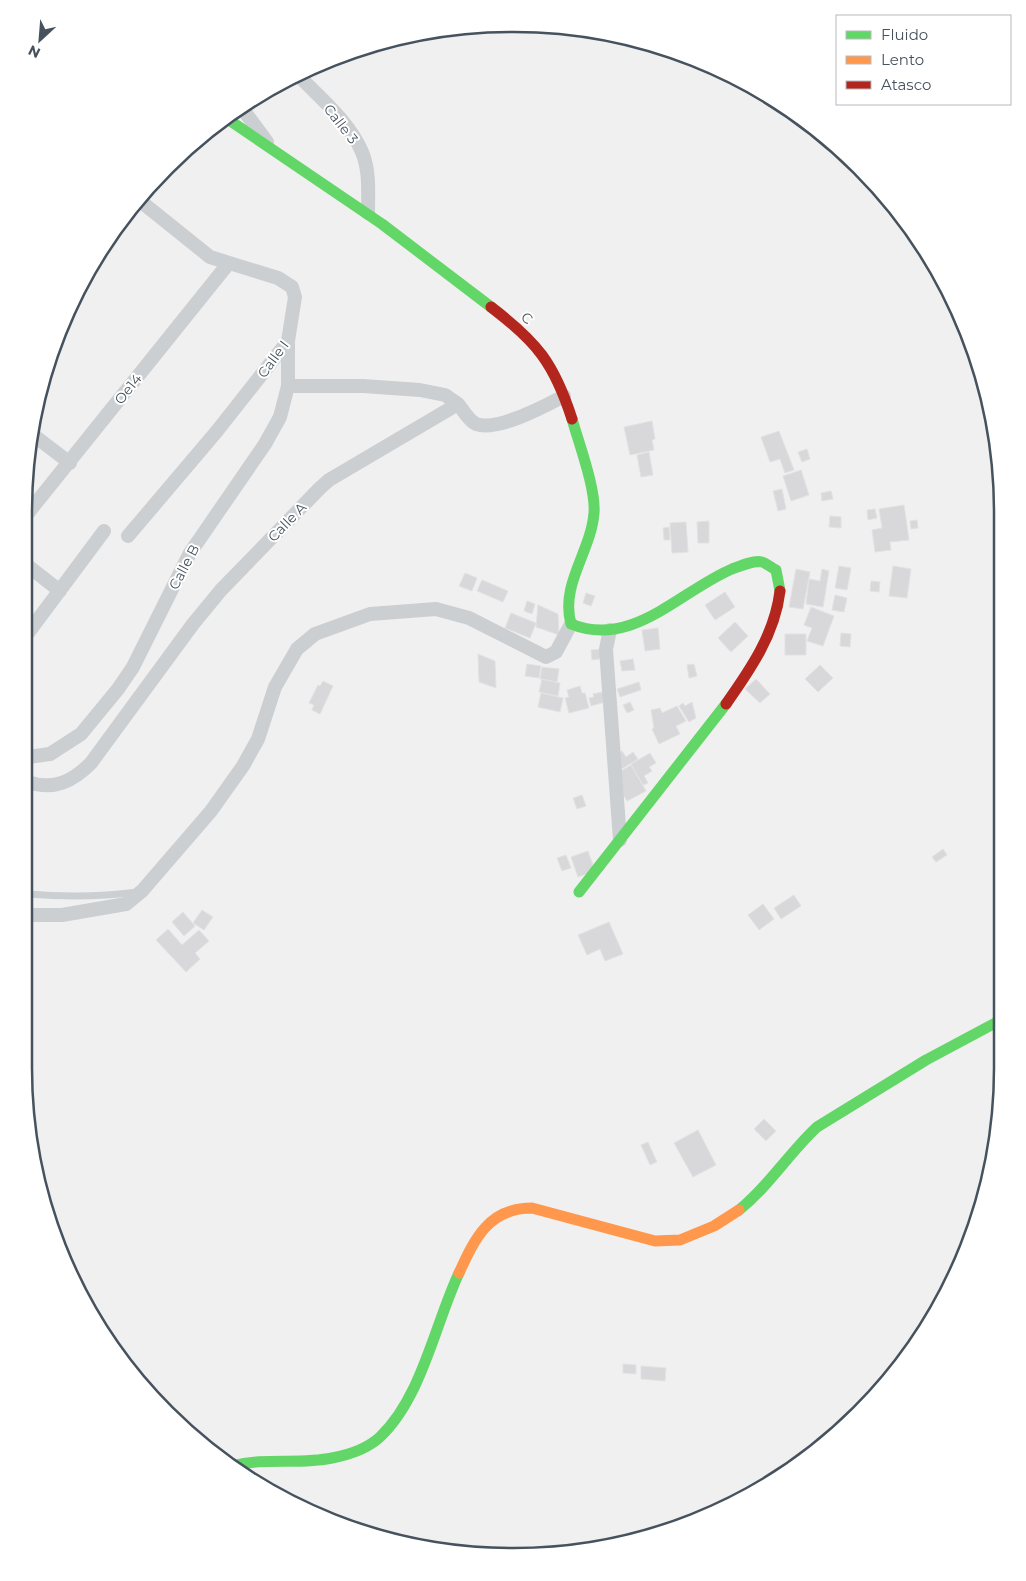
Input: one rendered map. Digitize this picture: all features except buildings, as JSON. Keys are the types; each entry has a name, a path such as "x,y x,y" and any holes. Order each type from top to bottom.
{"street":[{"name":"Calle 3","path":"303,81 344,124 362,152 368,178 368,214"},
{"path":"246,113 274,150"},
{"name":"C","path":"233,123 368,214 446,271 522,333 548,362 564,396 589,481 594,512 590,535 568,598 567,610 571,624"},
{"name":"Calle I","path":"128,536 217,431 288,341 296,297 292,287 278,278 228,264 197,249 144,205"},
{"name":"Oe14","path":"33,507 228,264"},
{"name":"Calle B","path":"33,756 50,754 81,734 118,689 149,636 190,553 276,425 288,386 288,341"},
{"path":"288,386 363,386 420,390 445,395 458,404 473,422 487,425 531,412 564,396"},
{"name":"Calle A","path":"33,783 47,786 60,785 80,774 91,763 193,624 221,590 320,488 329,480 458,404"},
{"path":"39,439 70,463"},
{"path":"33,626 104,531"},
{"path":"33,915 89,912 126,904 142,891 210,811 243,766 258,738 275,687 297,649 315,634 370,614 436,609 469,618 546,657 556,652 571,624 588,631 610,630 637,625 703,583 749,562 762,560 774,566 778,574 780,598 775,620 749,669 726,703 579,892"},
{"path":"33,570 60,591"},
{"path":"610,630 606,649 620,840"},
{"path":"241,1464 248,1462 304,1462 341,1456 378,1438 393,1423 415,1386 469,1253 495,1217 505,1211 532,1208 655,1241 680,1240 714,1226 736,1213 759,1194 804,1139 817,1127 926,1060 994,1024"}],"lane":[{"path":"33,894 99,897 142,891"}],"traffic: fast":[{"path":"233,123 382,224 491,307"},
{"path":"572,419 590,479 594,513 588,541 570,595 571,624 593,630 615,629 635,623 655,614 732,569 755,562 764,563 776,570 780,591"},
{"path":"579,892 726,704"},
{"path":"739,1210 760,1191 817,1127 926,1060 994,1024"},
{"path":"241,1464 332,1458 357,1451 380,1437 407,1402 426,1359 459,1273"}],"traffic: slow":[{"path":"459,1273 471,1248 485,1227 494,1219 517,1209 532,1208 655,1241 680,1240 714,1226 739,1210"}],"traffic: jam":[{"path":"491,307 521,331 542,355 551,368 572,419"},
{"path":"726,704 752,665 767,637 773,622 780,591"}]}
